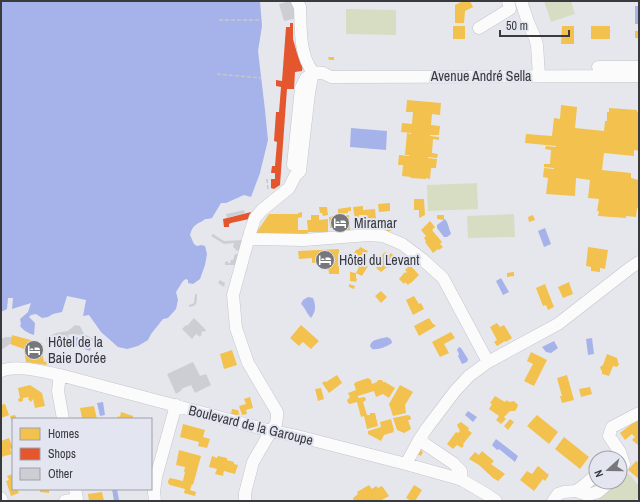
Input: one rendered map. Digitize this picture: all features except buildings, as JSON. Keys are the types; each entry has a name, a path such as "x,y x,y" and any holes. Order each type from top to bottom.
{"street":[{"path":"297,1 300,7 303,51 308,66 318,72"},
{"path":"479,28 510,10 508,1"},
{"path":"521,1 537,45 539,72"},
{"name":"Avenue André Sella","path":"318,72 331,77 539,72 639,67"},
{"path":"245,501 245,493 252,462 276,424 277,412 248,363 236,328 233,295 248,239 257,215 289,188 295,176 292,171 301,88 306,78 318,72"},
{"name":"Avenue André Sella","path":"539,72 639,76"},
{"path":"248,239 304,240 369,235 383,236 402,244 422,259 443,278 488,362"},
{"path":"406,464 419,440 455,391 469,376 488,362 558,324 639,262"},
{"name":"Boulevard de la Garoupe","path":"1,371 6,369 26,369 60,375 271,431 297,436 406,464 462,480 496,501"},
{"path":"60,375 58,391 63,418"},
{"path":"155,501 154,492 156,477 176,405"},
{"path":"615,450 608,436 612,427 639,413"},
{"path":"419,440 453,463 461,471 462,480"},
{"path":"576,491 588,482"},
{"path":"553,501 558,494 564,492 576,491 588,495 600,490"}],"path":[{"path":"219,20 262,20"},
{"path":"217,74 261,78"}],"green space":[{"path":"544,1 571,1 575,14 551,22"},
{"path":"346,9 396,10 396,35 346,34"},
{"path":"477,183 478,209 428,211 427,185"},
{"path":"514,214 515,237 468,238 467,216"},
{"path":"628,473 639,486 639,497 635,501 597,501 609,490 628,490"}],"water":[{"path":"1,1 260,1 262,26 258,51 268,140 260,173 251,197 244,195 226,203 221,203 212,218 205,219 193,227 190,235 194,244 197,246 205,246 207,254 200,279 193,284 188,283 188,280 186,279 183,281 176,292 178,300 176,309 168,318 163,319 148,340 138,346 127,349 118,347 101,332 89,315 83,316 86,300 67,296 62,312 42,318 36,314 31,315 29,317 35,323 34,335 26,332 20,326 20,319 28,312 31,303 12,309 13,298 8,298 7,309 1,312"},
{"path":"635,6 639,6 639,24 635,24"},
{"path":"351,128 387,131 386,150 350,147"},
{"path":"445,219 451,234 447,237 444,237 437,228 437,225"},
{"path":"545,228 551,244 544,247 538,231"},
{"path":"501,278 509,292 503,295 496,281"},
{"path":"308,297 313,298 315,304 315,311 311,318 301,304 303,300"},
{"path":"76,337 92,343 90,351 74,345"},
{"path":"387,337 391,339 392,343 387,346 379,349 372,349 370,346 372,342"},
{"path":"592,338 594,354 588,355 586,339"},
{"path":"554,341 558,348 551,353 546,352 542,347"},
{"path":"459,347 468,359 467,362 462,364 458,356 459,354 457,350"},
{"path":"103,402 105,415 100,416 97,403"},
{"path":"468,411 477,417 473,422 465,415"},
{"path":"496,439 518,456 515,462 492,445"},
{"path":"112,490 117,490 119,500 114,501"}],"place":[{"name":"Miramar","path":"340,223"},
{"name":"Hôtel du Levant","path":"325,260"},
{"name":"Hôtel de la Baie Dorée","path":"34,350"}]}
